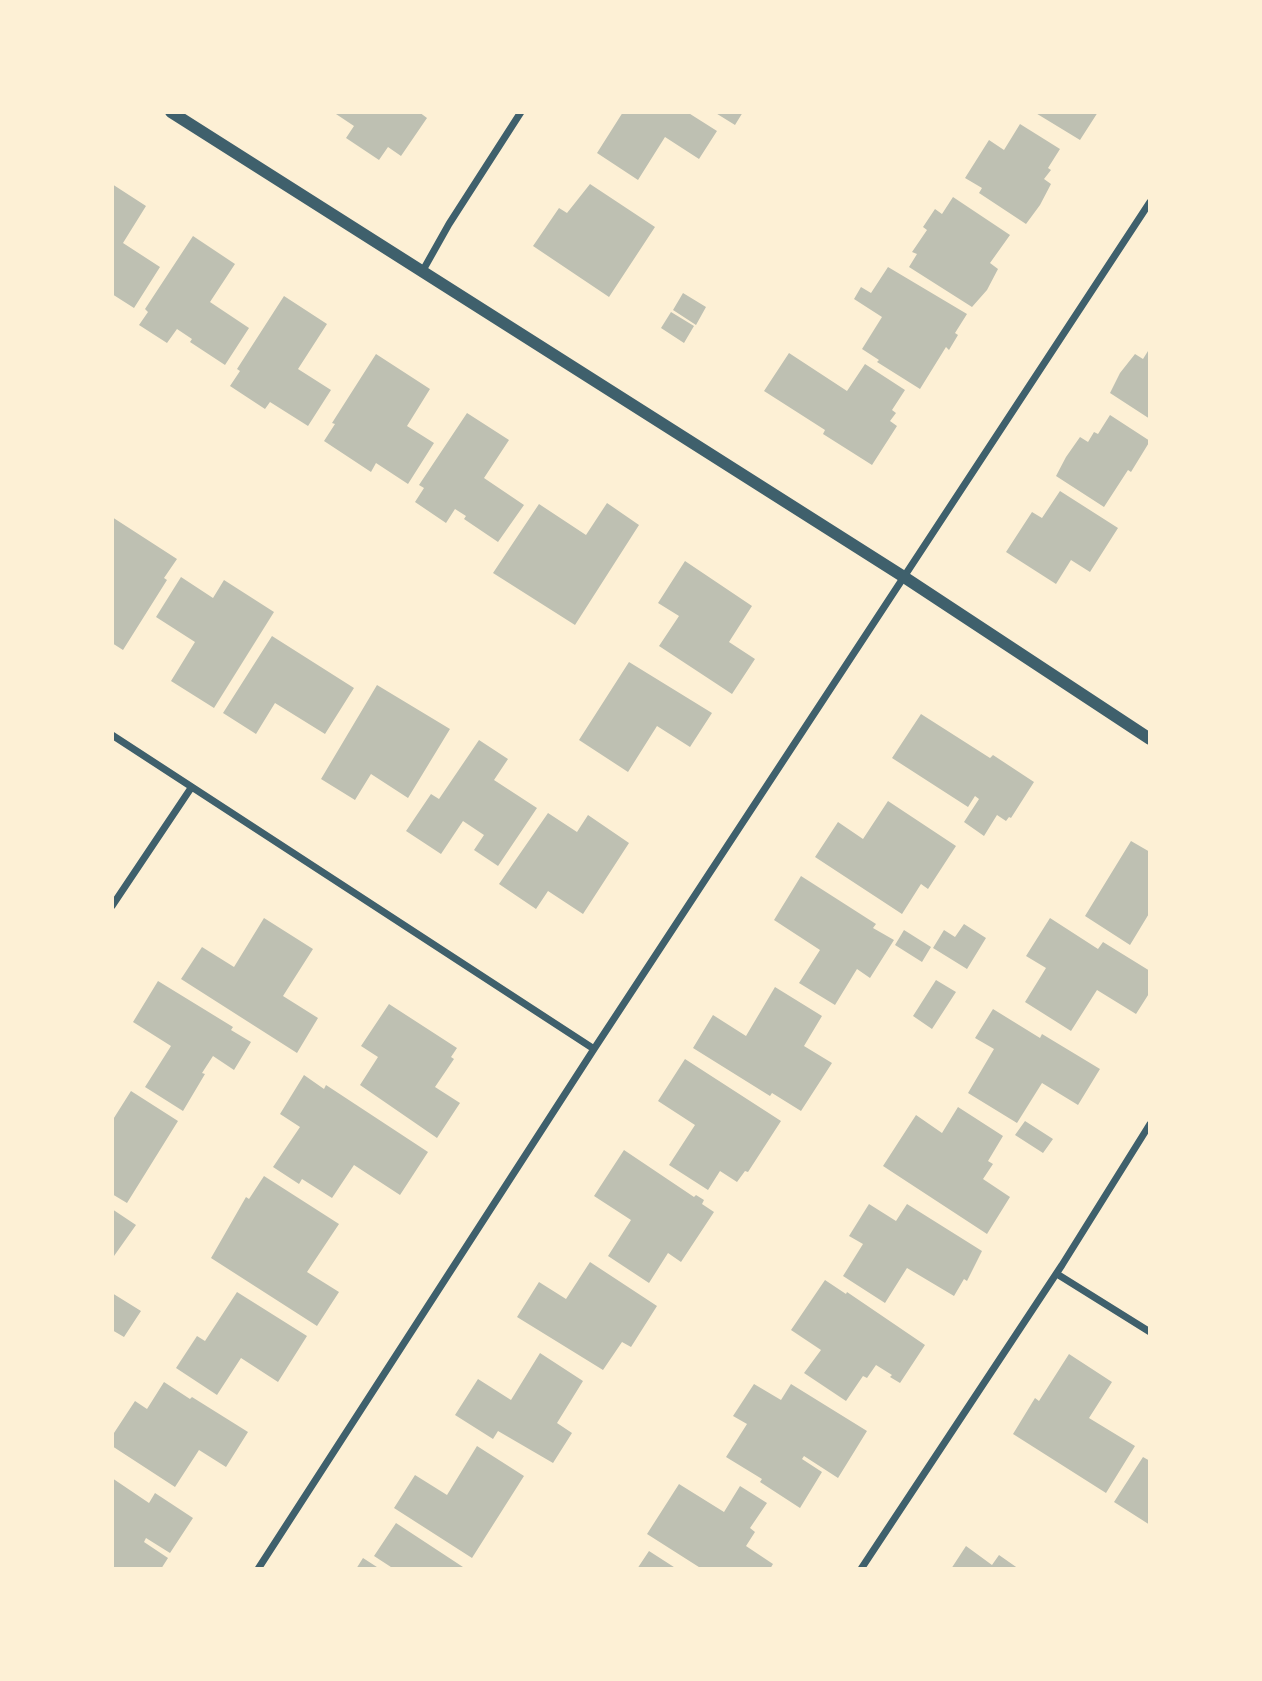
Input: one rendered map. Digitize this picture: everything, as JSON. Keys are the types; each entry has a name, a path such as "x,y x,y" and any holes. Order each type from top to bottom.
{"street":[{"path":"172,112 904,577 1150,739"},
{"path":"422,272 449,224 521,112"},
{"path":"258,1569 594,1049 1150,202"},
{"path":"112,735 594,1049"},
{"path":"112,906 191,788"},
{"path":"861,1569 1057,1274 1150,1125"},
{"path":"1057,1274 1150,1332"}],"building":[{"path":"333,112 419,112 427,118 401,156 388,147 379,160 346,138 354,126"},
{"path":"623,112 687,112 717,131 699,159 665,137 638,180 597,153"},
{"path":"714,112 743,112 735,125"},
{"path":"1034,112 1098,112 1080,140"},
{"path":"1020,124 1060,149 1044,179 1051,184 1026,224 979,193 982,188 965,178 989,140 1004,150"},
{"path":"112,184 146,206 123,243 160,267 134,308 112,294"},
{"path":"590,184 655,227 609,297 533,246 559,208 567,213"},
{"path":"953,197 1010,235 990,263 998,269 987,290 972,307 909,267 917,254 912,252 927,230 923,227 935,209 942,214"},
{"path":"193,236 235,264 210,302 249,328 225,365 190,342 192,339 177,329 167,343 139,325 148,312 145,309"},
{"path":"888,267 967,314 955,333 958,335 949,350 946,347 920,389 877,362 879,360 862,349 882,317 854,299 861,287 871,293"},
{"path":"683,293 706,307 696,325 673,310"},
{"path":"284,296 327,324 298,369 331,390 308,426 270,402 265,409 230,386 240,371 237,369"},
{"path":"671,312 694,326 684,343 661,328"},
{"path":"1148,351 1150,419 1110,393 1120,373 1135,354 1143,359"},
{"path":"789,353 847,391 865,364 905,390 892,410 896,413 890,421 897,426 872,465 823,434 825,430 764,391"},
{"path":"376,354 430,389 407,426 434,443 408,484 376,463 371,472 324,441 335,424 332,423"},
{"path":"467,413 509,440 484,478 524,505 498,542 464,519 466,516 455,509 446,523 415,502 424,488 419,485"},
{"path":"1110,415 1150,441 1131,472 1128,470 1104,507 1056,476 1080,437 1088,442 1094,432 1098,434"},
{"path":"1060,491 1118,528 1090,572 1071,560 1056,584 1006,552 1032,512 1042,518"},
{"path":"607,503 639,525 575,625 493,573 539,504 586,535"},
{"path":"112,517 177,559 164,578 167,580 123,650 112,643"},
{"path":"685,561 752,606 729,642 755,659 732,694 659,646 679,616 658,603"},
{"path":"181,577 213,598 224,580 274,612 214,708 171,681 195,642 156,617"},
{"path":"272,636 354,688 325,734 275,703 256,734 223,713"},
{"path":"629,662 712,713 690,747 657,726 628,772 579,740"},
{"path":"377,685 450,729 408,798 371,774 355,800 321,779"},
{"path":"921,714 990,758 993,755 1034,782 1011,818 1006,821 997,815 984,836 964,822 979,799 975,796 968,807 892,758"},
{"path":"479,740 508,759 494,780 537,808 498,866 474,850 484,835 463,821 441,854 406,831 431,794 439,799"},
{"path":"888,801 956,846 928,889 921,884 902,914 815,857 838,822 863,839"},
{"path":"548,813 577,832 588,815 629,843 583,914 548,891 536,909 499,884"},
{"path":"1131,841 1150,852 1150,912 1130,945 1085,916"},
{"path":"801,876 876,924 873,928 894,940 870,978 857,969 835,1005 799,983 820,950 774,920"},
{"path":"264,918 313,949 283,996 318,1018 297,1053 181,979 202,947 234,967"},
{"path":"1050,918 1098,949 1103,942 1150,971 1150,992 1136,1014 1097,990 1071,1031 1025,1002 1046,968 1026,956"},
{"path":"964,924 986,938 967,969 933,948 944,930 955,937"},
{"path":"904,930 931,947 922,962 895,945"},
{"path":"936,980 956,992 932,1029 913,1016"},
{"path":"158,981 233,1027 231,1030 251,1042 234,1070 213,1056 183,1111 145,1087 171,1046 133,1022"},
{"path":"775,987 822,1016 804,1046 832,1063 801,1111 772,1093 770,1096 693,1048 713,1015 746,1036"},
{"path":"389,1004 457,1048 451,1057 454,1059 435,1087 460,1103 437,1138 360,1085 378,1057 361,1046"},
{"path":"993,1009 1040,1038 1042,1034 1100,1069 1078,1105 1042,1083 1017,1123 968,1093 994,1049 975,1038"},
{"path":"685,1059 781,1121 748,1172 745,1171 737,1182 720,1171 708,1190 669,1165 695,1125 658,1101"},
{"path":"304,1075 324,1089 326,1085 428,1152 400,1195 354,1165 332,1198 302,1179 299,1184 273,1167 300,1127 280,1114"},
{"path":"131,1091 178,1121 127,1203 112,1194 112,1121"},
{"path":"958,1107 1003,1136 988,1161 993,1164 983,1179 1010,1197 987,1234 883,1166 916,1115 942,1133"},
{"path":"1025,1121 1053,1139 1043,1153 1015,1135"},
{"path":"624,1150 694,1197 696,1195 704,1200 702,1204 714,1212 681,1262 668,1253 649,1283 608,1256 631,1220 594,1196"},
{"path":"264,1176 339,1224 307,1272 339,1292 317,1326 211,1258 246,1197 249,1199"},
{"path":"869,1204 896,1221 907,1204 982,1251 967,1281 964,1279 954,1296 907,1268 885,1303 843,1276 863,1244 849,1236"},
{"path":"112,1209 136,1225 114,1256 112,1255"},
{"path":"590,1262 657,1306 631,1347 622,1342 603,1370 517,1317 539,1282 566,1299"},
{"path":"825,1280 925,1345 900,1383 876,1365 867,1378 863,1376 846,1401 804,1373 821,1350 791,1330"},
{"path":"237,1292 307,1336 278,1382 241,1358 217,1395 176,1368 197,1336 205,1341"},
{"path":"112,1293 141,1311 124,1337 112,1330"},
{"path":"540,1353 583,1381 557,1423 572,1433 553,1463 498,1431 493,1439 455,1415 478,1379 511,1400"},
{"path":"1069,1354 1112,1382 1089,1418 1135,1446 1106,1493 1013,1434 1035,1398 1039,1401"},
{"path":"164,1382 248,1432 226,1467 199,1450 175,1487 112,1446 112,1436 135,1401 147,1409"},
{"path":"754,1384 781,1400 791,1384 867,1431 838,1478 804,1456 802,1459 822,1472 800,1508 760,1482 762,1479 726,1457 747,1424 733,1416"},
{"path":"477,1446 524,1476 472,1558 394,1508 415,1475 447,1495"},
{"path":"1143,1457 1150,1461 1150,1525 1114,1502"},
{"path":"112,1478 149,1503 155,1493 193,1518 170,1553 146,1538 144,1542 168,1558 161,1569 112,1569"},
{"path":"679,1484 724,1512 740,1486 767,1503 750,1528 755,1532 746,1546 773,1564 770,1569 702,1569 647,1534"},
{"path":"396,1523 463,1567 462,1569 394,1569 374,1556"},
{"path":"966,1546 992,1565 999,1555 1019,1569 951,1569"},
{"path":"649,1551 677,1569 637,1569"},
{"path":"363,1558 380,1569 356,1569"}]}
